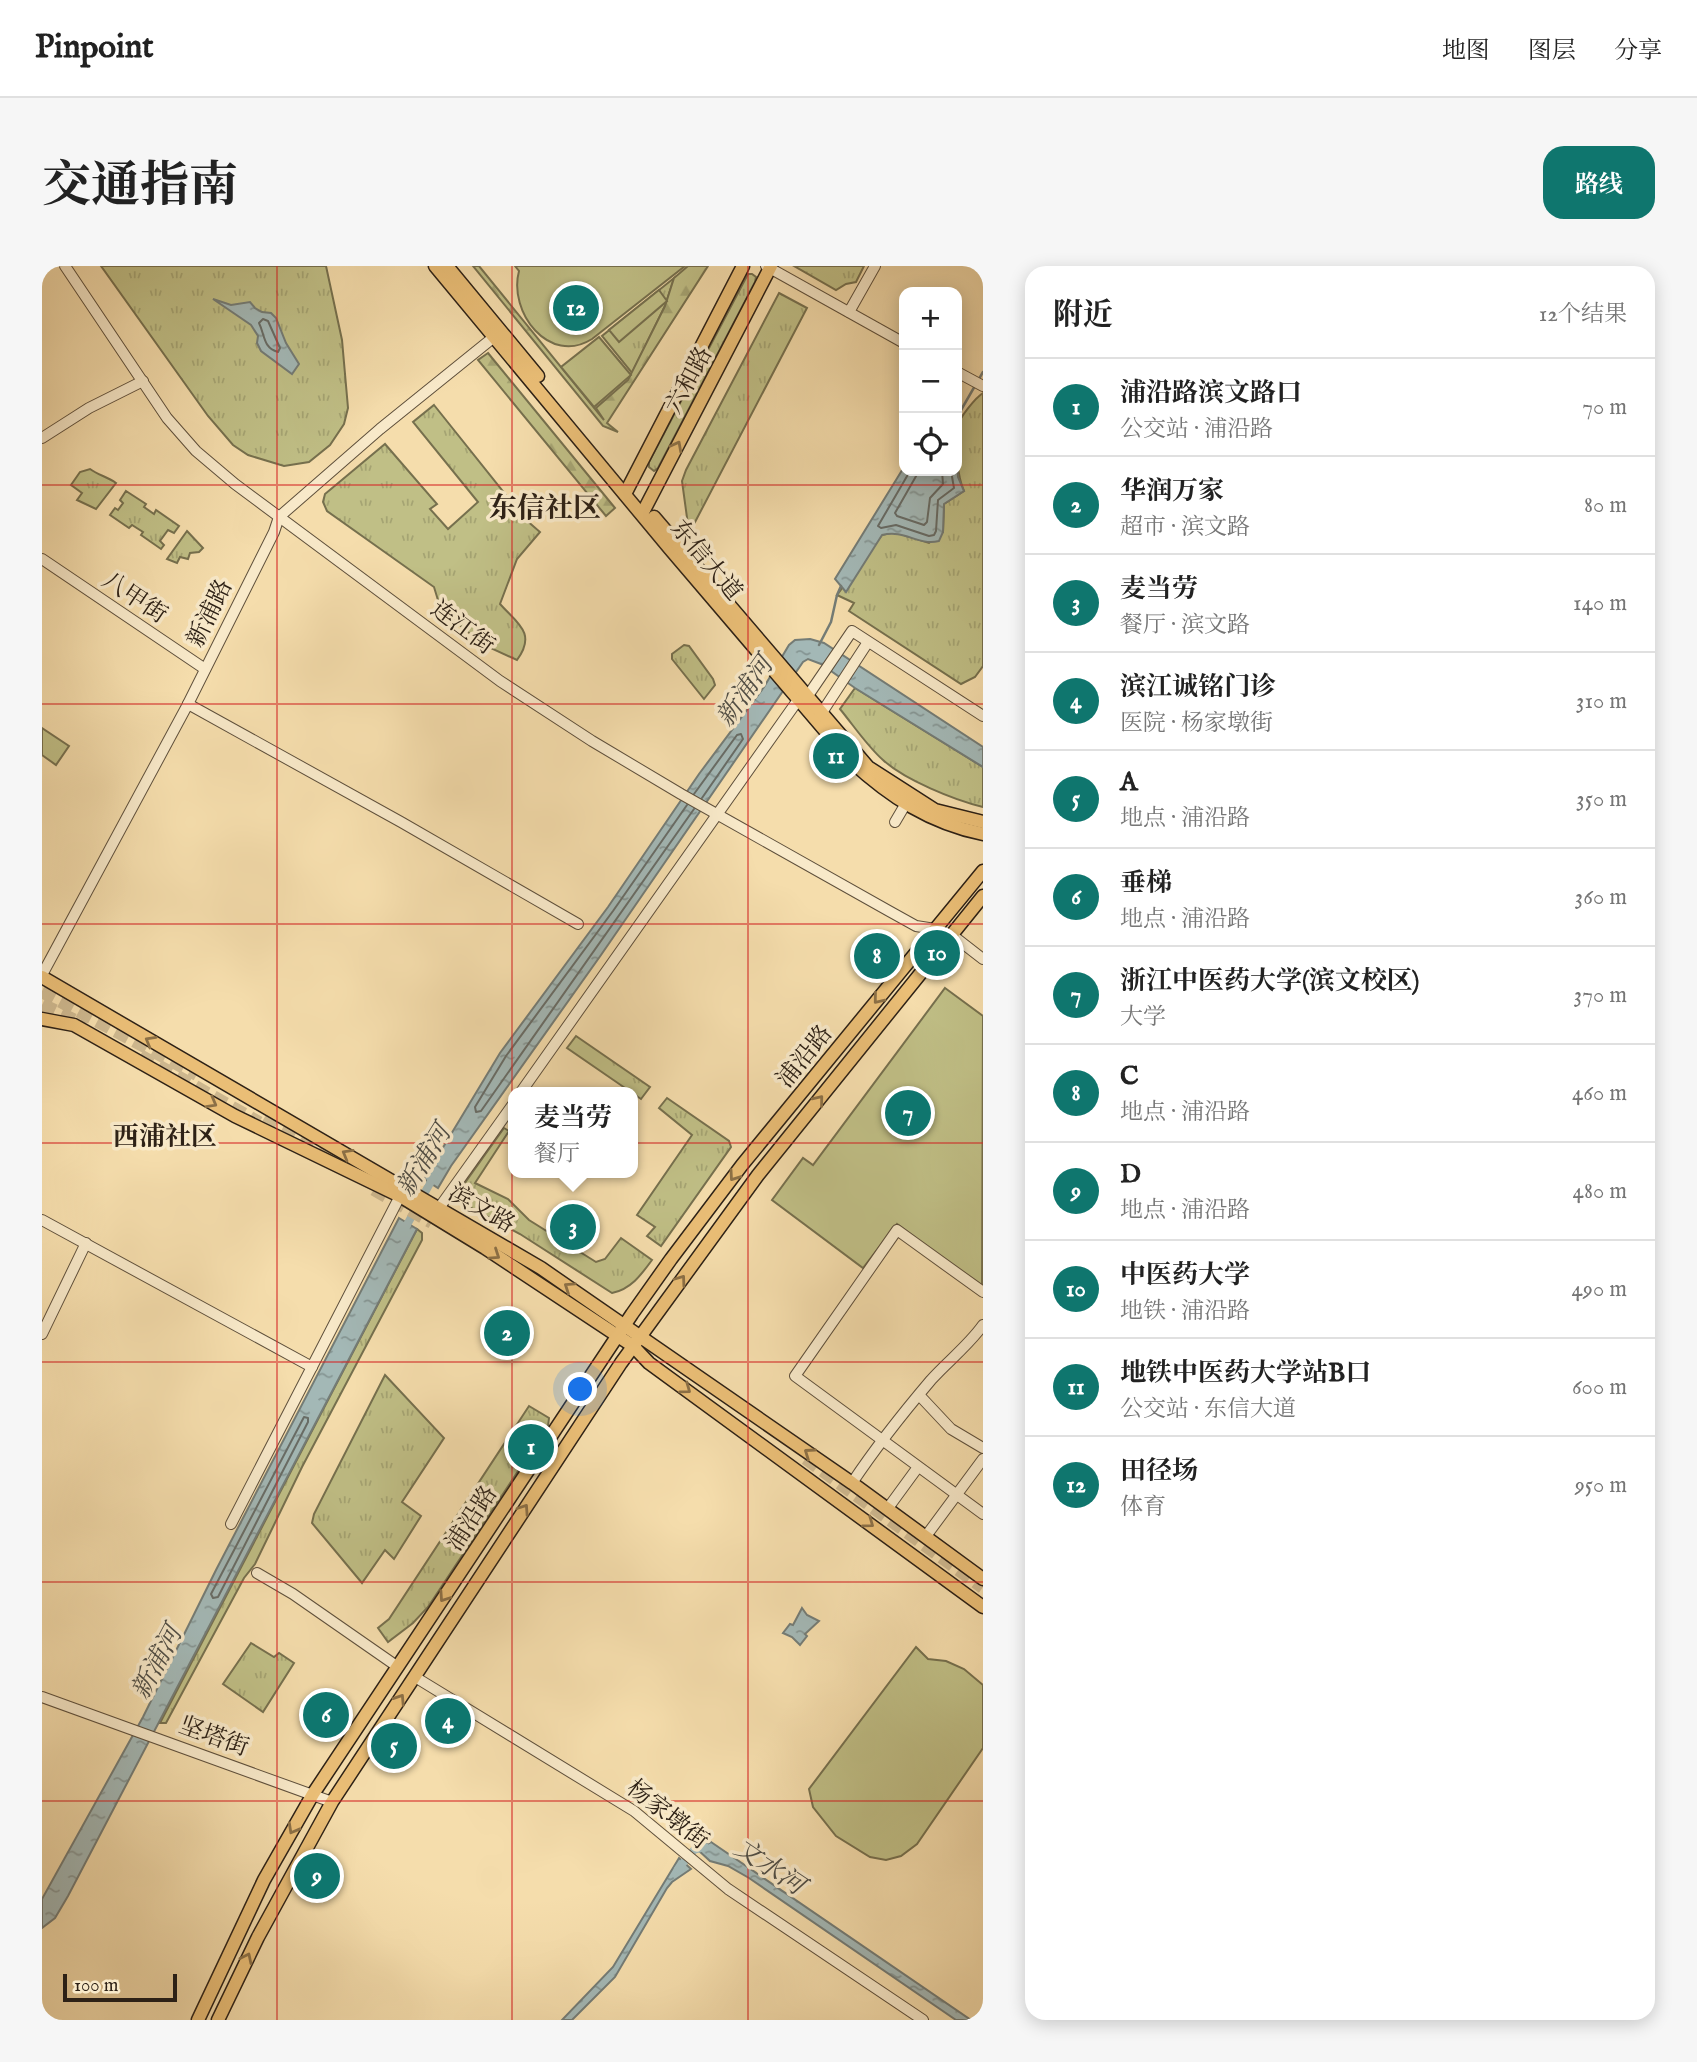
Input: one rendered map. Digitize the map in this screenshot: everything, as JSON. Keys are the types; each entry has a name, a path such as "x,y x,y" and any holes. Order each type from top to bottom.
{"main road":[{"name":"东信大道","path":"435,266 626,490"},
{"name":"东信大道","path":"447,266 643,511 774,664 851,761 874,783 905,805 948,825 983,834"},
{"name":"六和路","path":"626,490 743,266"},
{"name":"六和路","path":"643,511 769,267"},
{"name":"东信大道","path":"797,692 821,714 868,768 935,810 983,822"},
{"name":"浦沿路","path":"198,2020 264,1880 313,1794 625,1325 742,1165 983,871"},
{"name":"浦沿路","path":"218,2020 258,1937 332,1802 633,1346 758,1175 983,896"},
{"name":"滨文路","path":"42,976 403,1192 541,1268 888,1508 983,1579"},
{"name":"滨文路","path":"42,1019 74,1026 235,1116 403,1192"},
{"name":"滨文路","path":"442,1213 633,1346 649,1363 983,1607"}],"street":[{"name":"连江街","path":"65,266 167,418 196,451 235,484 500,681 592,741 916,926 935,929"},
{"path":"849,312 875,266"},
{"path":"769,267 899,340"},
{"name":"新浦路","path":"42,976 188,704 279,517 380,429 494,337"},
{"path":"962,375 983,386"},
{"path":"42,438 89,408 143,381"},
{"name":"八甲街","path":"42,559 205,669"},
{"path":"524,1087 797,692 826,669 852,631 983,716"},
{"path":"821,714 868,642"},
{"path":"188,704 578,924"},
{"path":"895,822 905,805"},
{"path":"916,926 923,944"},
{"path":"952,935 983,959"},
{"path":"442,1213 508,1111"},
{"path":"231,1524 403,1192"},
{"path":"42,1220 312,1367"},
{"path":"983,1292 897,1230 795,1376 983,1514"},
{"path":"42,1334 86,1243"},
{"path":"852,1483 882,1440 930,1381 974,1339 983,1325"},
{"path":"920,1396 951,1429 983,1448"},
{"path":"926,1536 983,1459"},
{"path":"888,1508 918,1466"},
{"path":"257,1573 293,1594 398,1667"},
{"name":"杨家墩街","path":"415,1677 635,1811 728,1889 923,2020"},
{"name":"坚塔街","path":"42,1697 332,1802"}],"green space":[{"path":"101,266 326,266 342,340 348,408 344,424 330,445 309,462 284,466 248,455 233,445 208,416"},
{"path":"473,266 479,266 604,420 596,408 628,380 665,306 674,278 688,266 708,266 607,423 618,432 603,426"},
{"path":"515,266 685,266 592,339 576,346 561,346 547,340 526,318 517,287 519,271"},
{"path":"794,266 864,266 856,282 836,290"},
{"path":"748,274 756,277 755,282 658,468 654,471 649,467 649,462"},
{"path":"674,278 665,306 632,373 602,336"},
{"path":"659,290 667,301 619,342 609,330"},
{"path":"779,293 807,308 694,524 688,525 682,481 686,470"},
{"path":"599,337 631,375 594,407 561,367"},
{"path":"488,353 615,508 606,516 478,360"},
{"path":"983,393 983,666 975,677 961,684 849,611 854,603 837,595 882,535 894,532 929,543 943,532 944,504 964,491 960,476 962,476 962,417"},
{"path":"434,405 525,519 540,532 517,559 500,604 525,635 523,651 517,660 484,645 441,610 434,587 327,511 323,502 325,494 385,444 437,504 430,509 448,529 478,502 413,422"},
{"path":"90,469 116,483 96,509 77,500 82,493 71,485 80,472"},
{"path":"126,491 146,504 144,507 154,514 156,510 179,526 174,533 168,530 160,541 164,545 161,549 141,535 143,532 132,525 129,528 110,515 123,503 120,500"},
{"path":"187,531 203,548 199,552 190,553 188,559 180,557 177,563 167,559"},
{"path":"684,645 689,646 713,679 715,685 704,699 672,659 672,654"},
{"path":"855,688 983,767 983,807 930,788 904,775 883,760 840,709"},
{"path":"42,728 69,746 56,765 42,755"},
{"path":"945,988 983,1016 982,1288 897,1224 863,1268 772,1200 803,1158 813,1165"},
{"path":"576,1036 650,1087 641,1099 638,1097 638,1087 624,1087 567,1048"},
{"path":"667,1098 729,1141 731,1147 661,1246 647,1236 655,1227 637,1215 692,1135 659,1108"},
{"path":"504,1128 508,1133 475,1183 508,1199 529,1220 596,1262 605,1259 621,1238 652,1260 630,1285 612,1293 520,1234 460,1202 457,1194"},
{"path":"417,1229 422,1233 422,1240 302,1467 255,1564 244,1578 166,1723 160,1723"},
{"path":"385,1375 444,1438 402,1502 421,1516 394,1559 385,1550 362,1583 312,1523 314,1514"},
{"path":"529,1406 549,1418 548,1426 428,1607 413,1623 388,1642 378,1628 389,1619"},
{"path":"251,1643 274,1657 279,1653 294,1663 263,1712 223,1684"},
{"path":"916,1647 928,1659 946,1661 964,1669 983,1685 983,1748 917,1844 901,1856 886,1860 870,1857 836,1836 813,1807 809,1789"}],"water":[{"path":"213,299 231,305 250,302 262,312 271,313 299,364 292,374 261,351 257,343 258,336 251,325"},
{"path":"899,475 958,476 964,491 944,504 943,532 939,541 924,541 898,534 882,535 846,592 835,579"},
{"path":"810,639 824,643 983,747 983,767 821,664 808,659 803,662 438,1188 424,1179 500,1053 608,907 699,774 764,687 789,645 795,640"},
{"path":"399,1218 417,1229 68,1896 55,1918 42,1928 42,1899 143,1717 216,1570"},
{"path":"802,1608 807,1615 819,1621 805,1634 807,1636 800,1645 783,1633 790,1624 793,1625"},
{"path":"711,1842 971,2020 956,2020 749,1878 728,1866 710,1861 697,1849"},
{"path":"679,1858 691,1869 667,1888 615,1977 572,2020 562,2020 613,1967"}],"waterway":[{"path":"959,413 983,372"},
{"path":"819,645 831,622 841,586"},
{"name":"新浦河","path":"403,1232 434,1176"},
{"name":"文水河","path":"678,1869 694,1850 705,1847"}],"tunnel":[{"path":"42,991 197,1074"},
{"path":"42,1005 85,1026"},
{"path":"140,1056 259,1123"},
{"path":"266,1115 372,1177"},
{"path":"374,1189 432,1222"},
{"path":"510,1259 568,1293"},
{"path":"806,1458 983,1587"}],"place":[{"name":"田径场","path":"576,308"},
{"name":"地铁中医药大学站B口","path":"836,756"},
{"name":"中医药大学","path":"937,953"},
{"name":"C","path":"877,956"},
{"name":"浙江中医药大学(滨文校区)","path":"908,1113"},
{"name":"麦当劳","path":"573,1227"},
{"name":"华润万家","path":"507,1333"},
{"name":"浦沿路滨文路口","path":"531,1447"},
{"name":"垂梯","path":"326,1715"},
{"name":"滨江诚铭门诊","path":"448,1721"},
{"name":"A","path":"394,1746"},
{"name":"D","path":"317,1876"}],"district":[{"name":"东信社区","path":"545,507"},
{"name":"西浦社区","path":"165,1136"}]}
